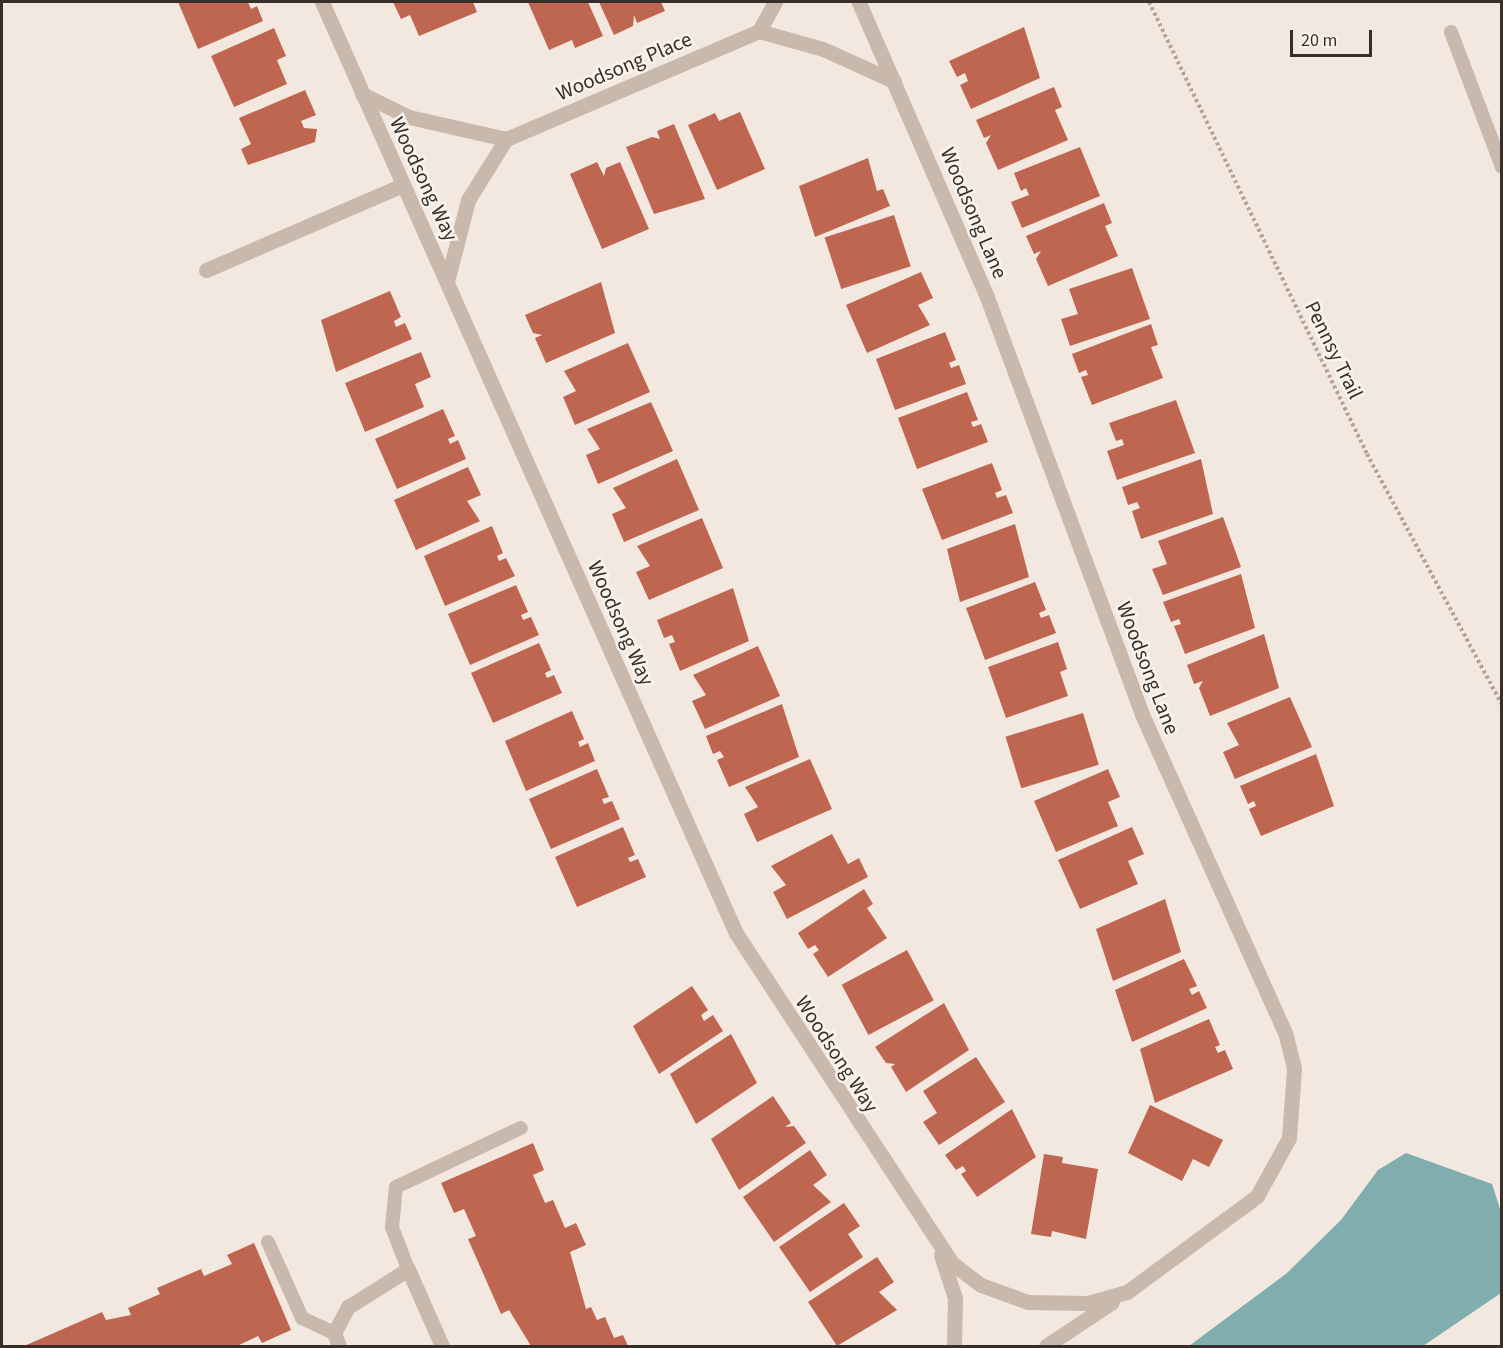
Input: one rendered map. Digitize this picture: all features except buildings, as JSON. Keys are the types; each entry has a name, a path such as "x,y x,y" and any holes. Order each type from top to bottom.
{"street":[{"name":"Woodsong Way","path":"322,2 402,185 448,278 736,933 931,1236"},
{"path":"775,2 759,31 823,49 894,81"},
{"name":"Woodsong Lane","path":"859,2 987,297 1142,714 1286,1035 1294,1068 1289,1138 1257,1196 1126,1292 1046,1347"},
{"name":"Woodsong Place","path":"506,140 759,31"},
{"path":"362,94 409,117 506,140 468,200 448,278"},
{"path":"207,270 402,185"},
{"name":"Woodsong Lane","path":"931,1236 940,1249 981,1285 1028,1302 1076,1305 1126,1292"},
{"path":"940,1249 955,1298 954,1347"},
{"path":"337,1340 348,1307 408,1269 442,1347"}],"lane":[{"path":"1451,33 1502,167"},
{"path":"408,1269 392,1227 396,1187 521,1128"},
{"path":"268,1242 302,1318 337,1340"}],"path":[{"name":"Pennsy Trail","path":"1149,2 1367,454 1502,705"}],"water":[{"path":"1406,1153 1492,1184 1501,1212 1501,1293 1423,1346 1189,1346 1287,1273 1341,1220 1378,1170"}]}
